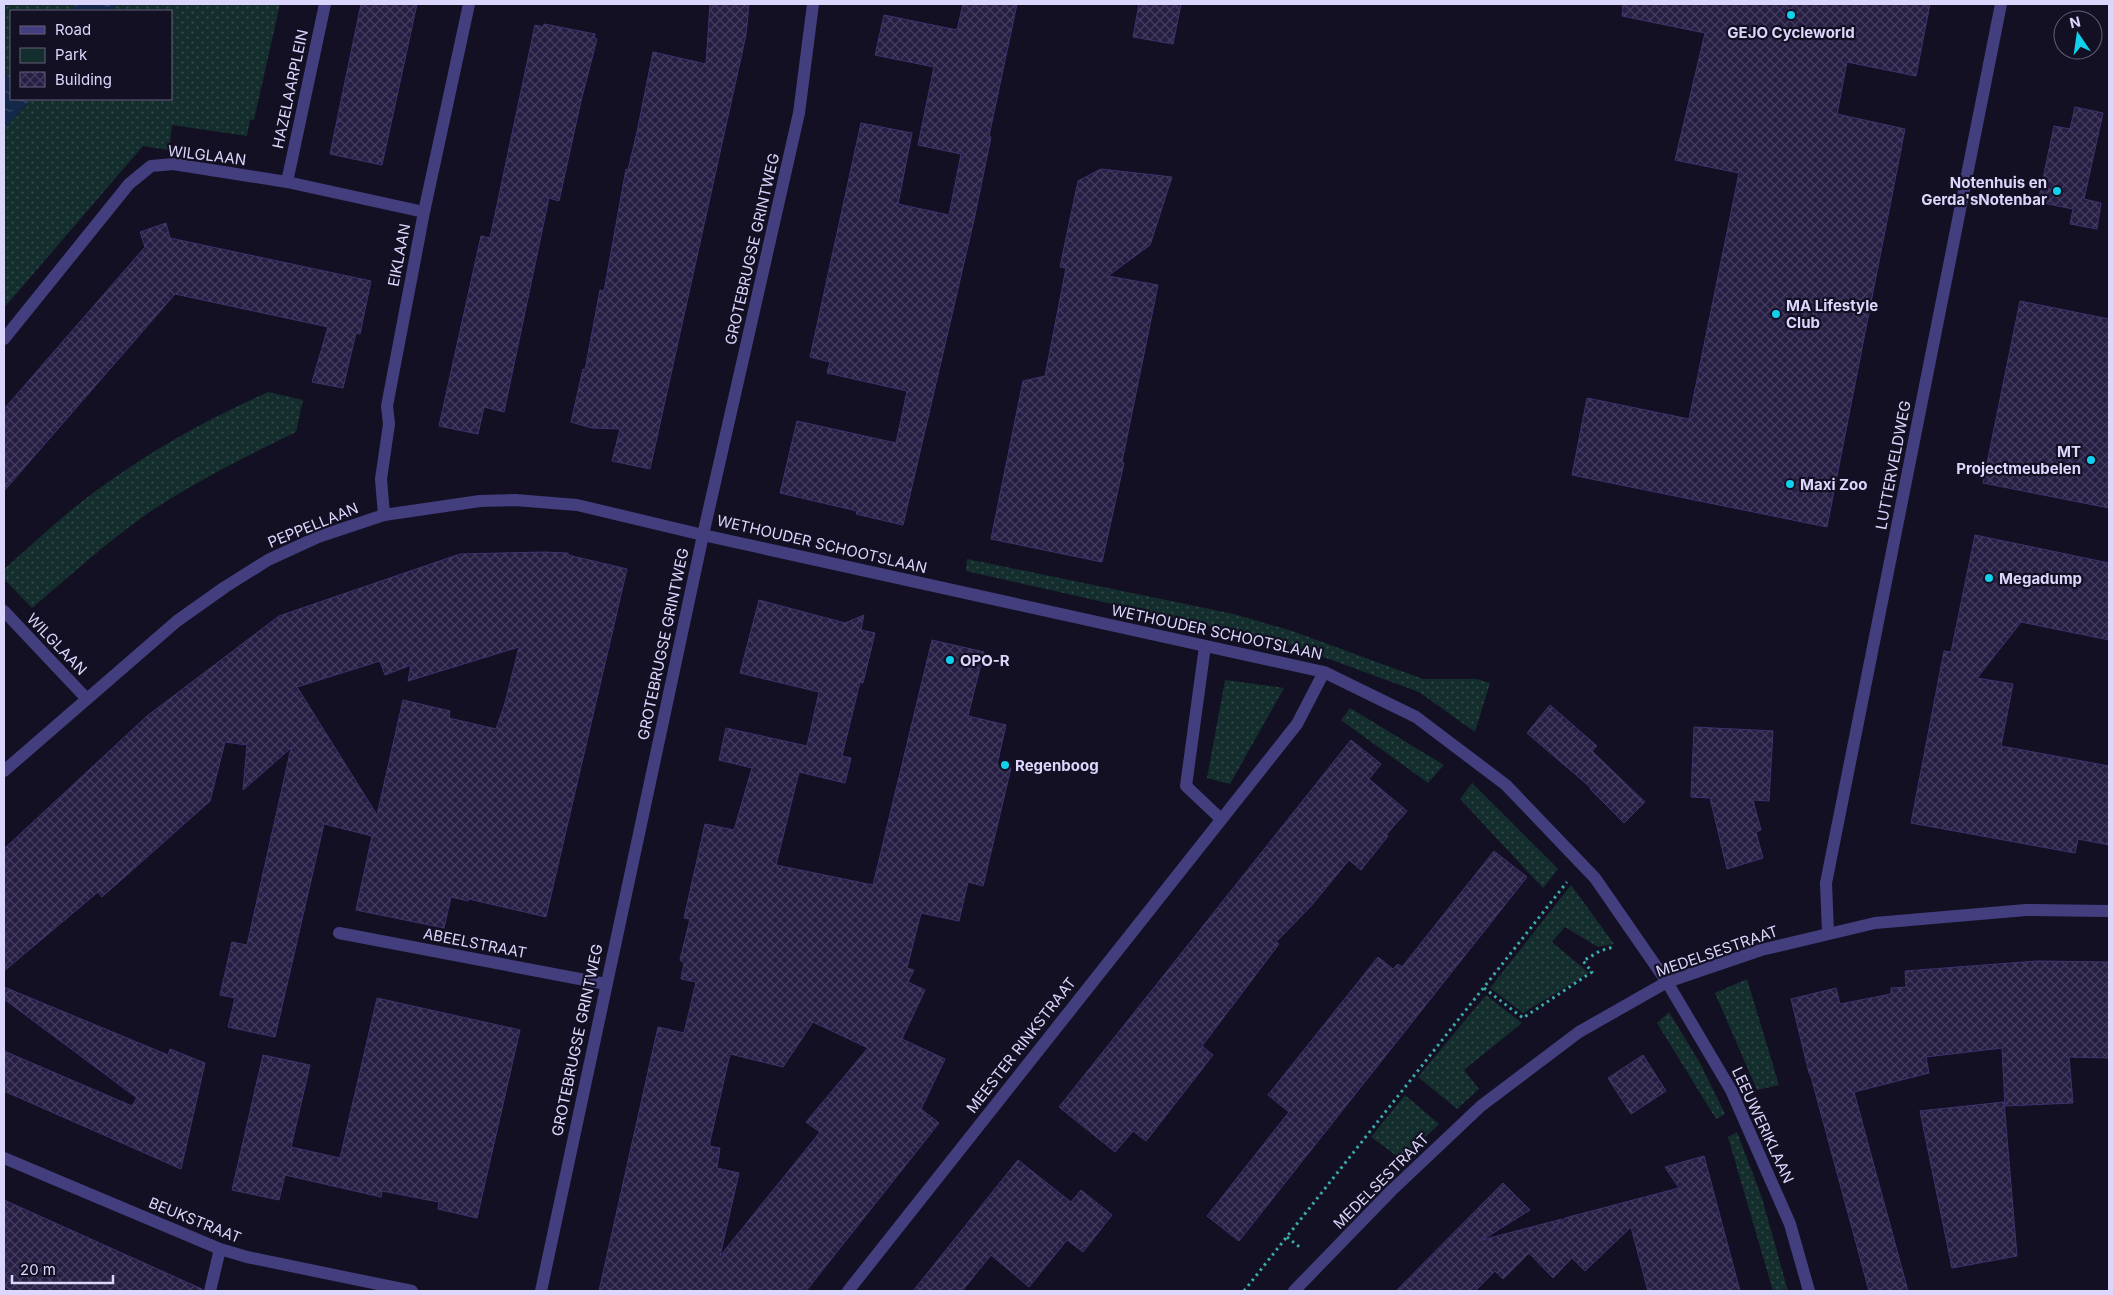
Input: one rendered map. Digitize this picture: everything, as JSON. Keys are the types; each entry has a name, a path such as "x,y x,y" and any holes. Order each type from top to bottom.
{"street":[{"name":"HAZELAARPLEIN","path":"287,182 325,4"},
{"name":"EIKLAAN","path":"384,515 381,479 389,424 387,406 424,212 469,4"},
{"name":"GROTEBRUGSE GRINTWEG","path":"541,1291 703,535 799,113 813,4"},
{"name":"LUTTERVELDWEG","path":"1828,933 1826,882 2001,4"},
{"name":"WILGLAAN","path":"4,339 129,184 151,166 173,164 287,182 424,212"},
{"name":"PEPPELLAAN","path":"4,771 177,621 225,586 268,560 318,537 384,515 480,501 552,502 577,505 703,535"},
{"name":"WETHOUDER SCHOOTSLAAN","path":"703,535 1324,672 1416,717 1506,785 1595,878 1667,982"},
{"name":"WILGLAAN","path":"4,612 86,698"},
{"path":"1205,646 1186,786 1220,819"},
{"name":"MEESTER RINKSTRAAT","path":"848,1291 1297,724 1324,672"},
{"name":"MEDELSESTRAAT","path":"1294,1291 1391,1191 1481,1106 1579,1032 1667,982 1761,950 1876,923 2026,910 2109,911"},
{"name":"ABEELSTRAAT","path":"339,933 606,984"},
{"name":"LEEUWERIKLAAN","path":"1667,982 1731,1090 1790,1224 1808,1291"},
{"name":"BEUKSTRAAT","path":"4,1158 220,1249 247,1258 412,1291"},
{"path":"210,1291 220,1249"}],"path":[{"path":"1244,1291 1581,863"},
{"path":"1484,988 1522,1018 1592,972 1583,961 1600,951 1638,939"}],"green space":[{"path":"4,4 77,4 71,10 10,10 10,72 4,78"},
{"path":"117,4 280,4 254,120 250,120 247,136 172,125 169,150 143,146 4,308 4,129 30,100 172,100 172,10 111,10"},
{"path":"268,392 303,400 296,432 204,479 151,511 105,546 32,608 4,579 4,569 97,490 137,462 180,436"},
{"path":"967,559 1234,614 1295,632 1423,679 1477,679 1490,683 1475,732 1419,692 1288,644 966,571"},
{"path":"1225,680 1284,688 1230,784 1207,778"},
{"path":"1350,708 1444,765 1428,783 1341,720"},
{"path":"1472,783 1558,869 1543,888 1460,799"},
{"path":"1571,885 1614,944 1598,947 1565,927 1552,942 1589,973 1523,1013 1490,988"},
{"path":"1747,979 1779,1085 1757,1090 1715,993"},
{"path":"1486,995 1522,1023 1464,1070 1479,1089 1457,1109 1418,1077"},
{"path":"1669,1012 1700,1063 1725,1114 1716,1119 1657,1023"},
{"path":"1405,1095 1439,1124 1402,1160 1371,1137"},
{"path":"1737,1132 1762,1198 1788,1291 1773,1291 1728,1137"}],"water":[{"path":"77,4 117,4 111,10 71,10"},
{"path":"10,72 10,100 30,100 4,129 4,78"}],"building":[{"path":"361,4 417,4 382,165 330,154"},
{"path":"710,4 749,4 746,35 650,469 612,461 620,429 592,428 571,422 583,369 585,370 600,290 604,291 626,169 628,170 637,132 653,52 706,64"},
{"path":"963,4 1017,4 989,136 991,137 974,220 903,525 856,514 857,511 780,493 797,421 896,443 907,391 827,373 830,362 810,357 861,123 912,133 898,204 949,215 961,154 918,145 934,67 875,55 884,15 957,30"},
{"path":"1139,4 1181,4 1173,44 1133,37"},
{"path":"1623,4 1930,4 1916,76 1847,62 1837,114 1905,129 1827,527 1572,475 1587,398 1689,419 1739,173 1675,160 1705,33 1622,16"},
{"path":"544,24 595,34 594,38 597,39 559,201 549,198 504,412 484,407 478,434 439,426 481,236 490,238 535,25 543,27"},
{"path":"2075,107 2103,113 2084,199 2101,203 2097,229 2070,224 2073,209 2038,202 2054,126 2070,129"},
{"path":"1101,169 1172,177 1150,245 1108,276 1158,285 1122,462 1124,463 1102,562 991,539 1023,381 1045,376 1066,268 1060,267 1078,181"},
{"path":"166,223 170,238 371,281 360,334 356,333 343,388 312,382 328,327 175,294 4,491 4,409 145,247 140,232"},
{"path":"2020,301 2109,319 2109,508 1983,483"},
{"path":"1975,535 2109,563 2109,640 2021,622 1977,678 2013,684 2001,746 2109,766 2109,845 2078,839 2075,853 1911,823 1944,651 1951,652"},
{"path":"568,553 568,555 627,569 546,917 469,899 468,901 451,897 444,928 356,910 372,836 324,824 275,1037 228,1027 235,998 220,995 232,942 247,945 291,748 243,790 247,745 225,742 210,801 102,897 98,892 4,971 4,849 147,716 279,616 460,554","holes":["519,647 505,703 496,729 449,718 450,711 403,700 377,815 297,687 380,661 385,675 411,665 408,681"]},
{"path":"759,600 845,623 864,615 861,630 875,633 863,683 860,682 842,756 851,758 845,783 799,772 776,865 873,885 932,640 984,652 968,716 1006,725 997,765 1011,768 983,886 968,882 959,921 921,913 907,968 914,970 908,982 925,990 902,1039 945,1059 921,1109 939,1123 806,1291 599,1291 658,1027 684,1033 696,982 681,979 684,963 680,960 690,919 684,918 705,824 734,830 752,768 719,760 726,728 807,746 819,692 740,673","holes":["813,1022 868,1048 806,1122 820,1132 720,1256 739,1173 717,1168 720,1148 709,1146 730,1054 783,1067"]},
{"path":"1550,705 1597,746 1592,751 1645,802 1624,823 1591,788 1527,733"},
{"path":"1694,727 1773,731 1769,801 1753,800 1761,830 1756,832 1763,858 1727,869 1710,798 1691,797"},
{"path":"1351,740 1381,764 1369,779 1407,811 1386,835 1388,836 1361,870 1349,860 1311,906 1276,942 1279,944 1202,1046 1213,1055 1146,1141 1133,1131 1115,1152 1059,1107"},
{"path":"1494,851 1527,877 1239,1241 1207,1216 1289,1112 1268,1095 1378,957 1393,969 1398,964 1402,967"},
{"path":"2037,961 2109,962 2109,1058 2069,1057 2073,1103 2005,1106 2002,1048 1926,1057 1929,1073 1854,1092 1908,1291 1869,1291 1809,1073 1791,999 1836,988 1840,1004 1891,994 1891,988 1906,987 1905,971"},
{"path":"4,987 168,1055 170,1049 205,1063 181,1169 4,1091 4,1051 132,1106 137,1098 4,999"},
{"path":"377,998 520,1030 477,1218 438,1209 439,1202 382,1191 381,1197 285,1175 279,1200 232,1190 263,1055 310,1065 291,1147 340,1158"},
{"path":"1643,1055 1666,1091 1631,1114 1608,1078"},
{"path":"2004,1102 2017,1256 1952,1268 1920,1111"},
{"path":"1704,1156 1740,1291 1648,1291 1631,1227 1585,1271 1572,1258 1553,1278 1529,1253 1503,1279 1495,1271 1475,1291 1396,1291 1503,1183 1530,1210 1482,1240 1562,1219 1551,1231 1565,1218 1679,1188 1665,1167"},
{"path":"1018,1160 1071,1202 1081,1190 1112,1215 1083,1252 1067,1240 1029,1287 991,1255 962,1291 913,1291"},
{"path":"4,1200 202,1289 202,1291 4,1291"}],"place":[{"name":"GEJO Cycleworld","path":"1791,15"},
{"name":"Notenhuis en Gerda'sNotenbar","path":"2057,191"},
{"name":"MA Lifestyle Club","path":"1776,314"},
{"name":"MT Projectmeubelen","path":"2091,460"},
{"name":"Maxi Zoo","path":"1790,484"},
{"name":"Megadump","path":"1989,578"},
{"name":"OPO-R","path":"950,660"},
{"name":"Regenboog","path":"1005,765"}]}
